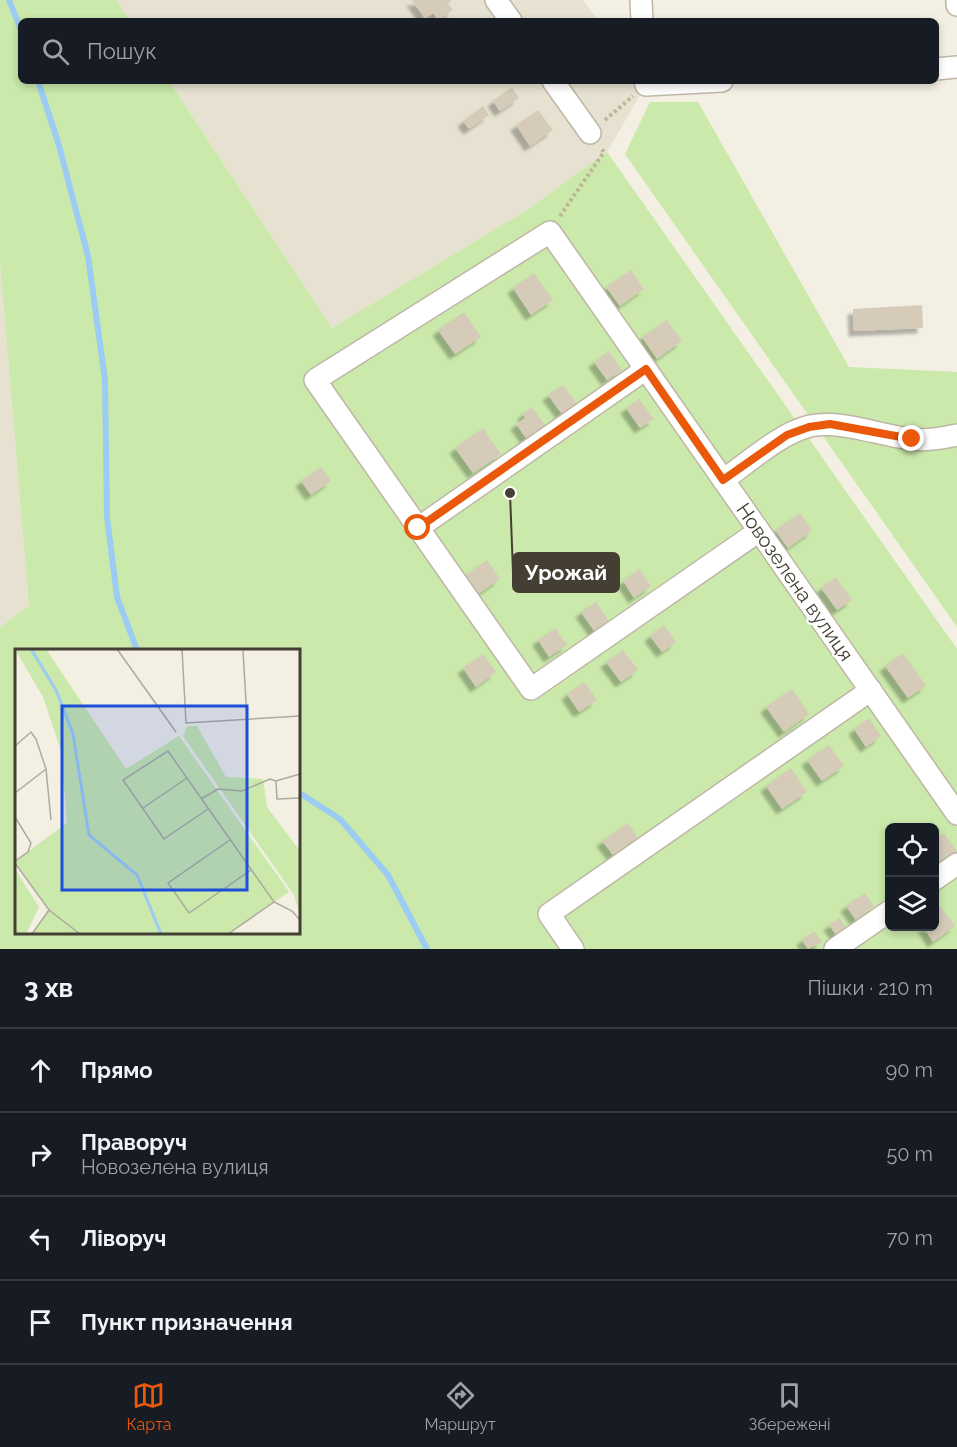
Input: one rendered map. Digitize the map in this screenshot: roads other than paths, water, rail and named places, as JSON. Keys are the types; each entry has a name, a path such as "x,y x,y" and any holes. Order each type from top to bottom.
{"street":[{"path":"496,0 509,18"},
{"path":"641,0 642,18"},
{"path":"957,0 957,5"},
{"path":"939,69 957,67"},
{"path":"555,84 590,133"},
{"name":"Новозелена вулиця","path":"418,528 315,380 550,232 957,814"},
{"path":"646,369 418,528 531,690 759,531"},
{"path":"723,480 787,435 809,427 830,424 912,439 936,439 957,435"},
{"path":"573,949 549,914 871,690"},
{"path":"938,877 957,864"},
{"path":"835,949 885,914"}],"waterway":[{"path":"9,0 18,22"},
{"path":"39,84 58,142 88,256 105,380 107,517 117,597 137,649"},
{"path":"300,793 340,819 388,875 427,949"}],"place":[{"name":"Урожай","path":"510,493"}]}
